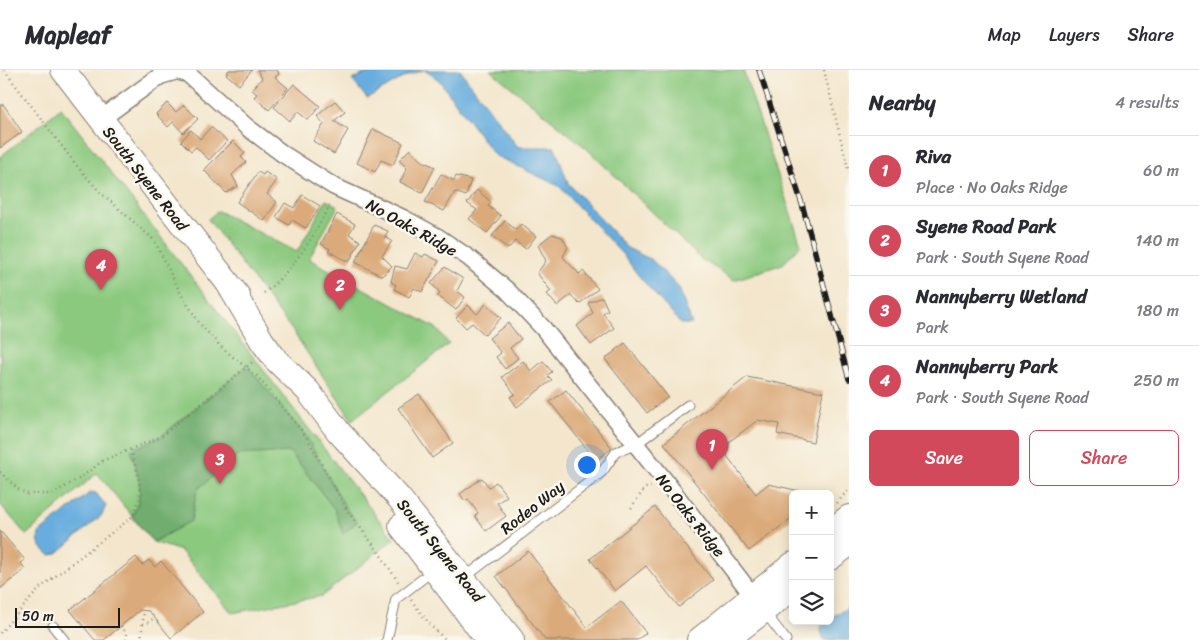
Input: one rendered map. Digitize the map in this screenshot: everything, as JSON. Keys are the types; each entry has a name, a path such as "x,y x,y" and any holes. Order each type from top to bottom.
{"street":[{"name":"South Syene Road","path":"64,70 229,285 262,342 276,360 308,391 366,464 383,480 464,578 512,640"},
{"name":"No Oaks Ridge","path":"101,119 160,76 177,71 188,74 248,128 283,154 333,186 405,219 438,237 469,258 507,290 543,328 666,482 758,603"},
{"name":"South Syene Road","path":"366,464 388,506 411,542 488,640"},
{"path":"834,529 849,517"},
{"path":"834,555 849,544"},
{"path":"726,640 789,568"},
{"path":"699,640 758,603 789,590"}],"lane":[{"name":"Rodeo Way","path":"464,578 602,472 616,452 635,445 688,405"},
{"path":"387,640 396,599 434,570"},
{"path":"758,603 786,640"},
{"path":"53,626 64,640"}],"path":[{"path":"4,70 89,179 154,240 181,294 200,324 224,349 246,366 306,436 347,510 378,551 419,612 446,640"},
{"path":"824,70 849,173"},
{"path":"264,293 282,279 308,245 331,203"},
{"path":"0,472 18,490 28,494 52,494 80,478 104,460 160,437 246,366"},
{"path":"0,633 40,588 132,517 140,500 140,492 132,450"},
{"path":"631,508 645,488 653,487"},
{"path":"141,640 144,611"},
{"path":"143,624 154,618"},
{"path":"120,626 126,634 126,640"}],"green space":[{"path":"490,70 743,70 801,245 783,264 734,280 701,259 585,147"},
{"path":"61,108 394,539 322,596 232,613 181,551 153,542 97,473 26,535 0,504 0,157"},
{"path":"326,200 338,206 309,259 436,328 449,344 352,420 292,330 208,219 218,211 297,252"},
{"path":"247,366 306,436 347,510 357,522 343,534 335,510 290,452 238,455 197,490 191,521 153,542 132,517 140,491 131,450 160,437"}],"water":[{"path":"372,70 424,70 408,75 367,98 352,80"},
{"path":"424,70 460,70 518,147 555,147 568,183 627,248 652,260 679,288 692,324 681,324 624,256 559,186 494,155 439,80"},
{"path":"91,492 96,493 106,506 101,516 56,554 50,555 44,551 38,539 40,532"},
{"path":"849,607 849,640 824,640 821,626 834,625 834,616"}],"building":[{"path":"229,70 252,70 239,85 226,74"},
{"path":"257,70 277,70 279,74 275,77 288,88 269,110 254,97 257,94 252,90 262,78"},
{"path":"294,84 320,106 308,120 298,112 290,121 274,107"},
{"path":"335,101 345,112 334,121 348,130 334,154 313,141 324,124 317,116"},
{"path":"167,103 176,112 184,105 198,119 183,133 173,122 168,127 156,114"},
{"path":"3,104 22,132 0,148 0,106"},
{"path":"211,127 227,141 209,160 196,147 191,151 181,141 191,130 200,139"},
{"path":"373,129 403,143 393,165 381,160 375,172 357,163"},
{"path":"233,141 245,153 241,157 246,162 232,175 238,186 226,193 204,170"},
{"path":"410,149 420,160 435,167 422,193 400,182 407,168 399,160"},
{"path":"258,172 263,175 265,172 277,180 267,194 277,202 264,221 237,202"},
{"path":"441,174 454,181 456,176 471,180 466,196 455,192 444,211 425,202"},
{"path":"477,190 491,202 488,206 501,216 487,233 469,219 477,210 467,203"},
{"path":"302,195 320,206 306,228 292,220 289,225 276,217 285,203 294,208"},
{"path":"337,214 355,224 349,234 360,241 349,262 328,251 330,249 321,244"},
{"path":"505,221 516,230 521,224 536,236 526,249 515,241 508,249 492,236"},
{"path":"374,225 388,231 385,237 392,241 382,256 392,266 382,276 355,262"},
{"path":"552,234 562,237 568,247 563,257 579,274 583,271 598,289 579,304 571,295 557,306 547,294 551,291 537,273 546,261 538,245"},
{"path":"415,253 423,257 425,254 439,261 422,292 414,288 409,297 394,289 396,285 391,282 395,266 407,269"},
{"path":"445,267 463,279 457,291 465,297 456,310 438,296 440,293 431,283"},
{"path":"602,297 608,310 603,313 614,328 591,345 577,326 593,313 588,303"},
{"path":"486,304 501,318 485,335 472,323 466,328 456,318 468,305 477,314"},
{"path":"508,323 521,339 510,348 518,358 505,369 496,357 501,353 489,338"},
{"path":"625,343 668,397 647,413 605,359"},
{"path":"523,361 531,371 543,361 552,372 547,375 552,380 517,407 510,397 515,394 502,377"},
{"path":"747,377 823,392 813,442 777,434 779,424 758,420 730,441 727,456 756,494 768,484 795,490 789,490 789,520 749,551 664,443"},
{"path":"566,390 612,448 596,461 550,402"},
{"path":"419,394 453,443 432,458 398,408"},
{"path":"482,478 489,487 496,482 507,496 497,503 506,516 486,531 475,516 478,513 468,499 465,501 460,494"},
{"path":"655,507 713,580 679,607 646,566 615,591 590,559"},
{"path":"0,531 25,560 21,563 25,569 0,589"},
{"path":"528,551 587,627 621,601 646,633 637,640 545,640 496,576"},
{"path":"136,557 142,565 149,560 155,567 161,561 203,612 171,638 149,611 140,610 104,640 95,640 70,610"}],"railway":[{"path":"759,70 802,204 849,379"}],"place":[{"name":"Nannyberry Park","path":"101,290"},
{"name":"Syene Road Park","path":"340,310"},
{"name":"Riva","path":"712,470"},
{"name":"Nannyberry Wetland","path":"220,484"}]}
